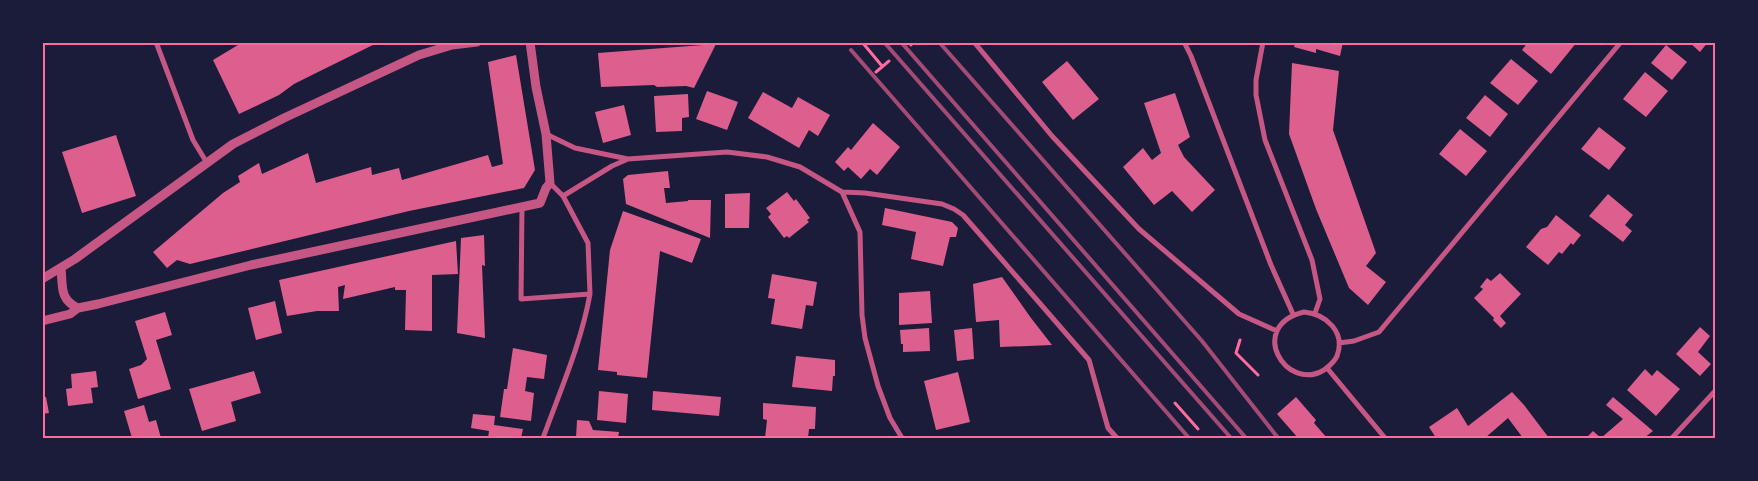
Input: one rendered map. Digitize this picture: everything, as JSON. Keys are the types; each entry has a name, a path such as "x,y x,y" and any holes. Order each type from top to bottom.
{"street":[{"path":"156,42 193,140 207,163"},
{"path":"42,279 61,268 233,144 390,67 419,55 452,45 477,42"},
{"path":"974,42 1052,136 1139,229 1239,314 1277,331"},
{"path":"1184,42 1271,265 1293,314"},
{"path":"1263,42 1256,80 1256,95 1265,140 1312,260 1320,299 1315,313"},
{"path":"1339,343 1354,341 1379,332 1554,125 1620,42"},
{"path":"532,43 536,87 546,134 550,183 562,196 588,243 590,294 586,318 576,349 543,438"},
{"path":"546,134 575,148 628,159 727,152 767,157 800,167 842,192 865,193 942,204 954,209 963,215 1089,360 1108,428 1117,438"},
{"path":"562,196 612,166 628,159"},
{"path":"42,321 70,314 78,308 251,265 522,208 540,203 550,183"},
{"path":"842,192 860,232 862,315 865,338 881,394 890,418 902,438"},
{"path":"522,208 521,299 590,294"},
{"path":"61,268 63,293 68,303 78,308"},
{"path":"1315,313 1331,324 1336,334 1339,343 1336,357 1327,368 1316,375 1302,374 1289,368 1278,357 1274,344 1277,331 1283,321 1293,314 1315,313"},
{"path":"1327,368 1385,438"},
{"path":"1672,438 1716,390"}],"path":[{"path":"862,42 882,66"},
{"path":"876,72 889,61"},
{"path":"1240,340 1236,353 1258,374"},
{"path":"1175,403 1198,429"}],"building":[{"path":"243,42 379,42 294,84 279,95 239,114 213,60"},
{"path":"1295,42 1343,42 1340,56 1316,49 1316,53 1294,47"},
{"path":"1528,42 1577,42 1551,74 1522,50"},
{"path":"1689,42 1708,42 1700,52"},
{"path":"716,44 694,88 686,86 657,87 654,85 601,87 598,53"},
{"path":"1666,45 1687,62 1672,80 1651,63"},
{"path":"516,55 535,170 524,188 409,211 190,264 177,260 167,268 153,252 223,193 240,182 238,176 259,163 262,174 308,153 316,183 371,167 372,175 399,168 402,180 488,155 492,167 503,164 488,62"},
{"path":"1511,59 1538,81 1518,105 1490,83"},
{"path":"1067,61 1099,99 1073,120 1042,82"},
{"path":"1292,63 1339,71 1333,130 1376,253 1366,266 1386,282 1368,305 1349,288 1316,209 1289,134"},
{"path":"1645,72 1668,91 1646,117 1623,99"},
{"path":"707,91 738,102 727,130 696,119"},
{"path":"763,92 792,108 798,97 830,115 818,136 809,130 799,148 748,118"},
{"path":"1175,93 1190,137 1178,145 1184,157 1215,190 1192,212 1172,191 1154,205 1123,167 1143,148 1152,160 1161,153 1144,103"},
{"path":"688,94 689,117 682,118 682,131 656,132 654,96"},
{"path":"1485,95 1508,114 1490,137 1466,118"},
{"path":"624,105 631,135 603,143 595,112"},
{"path":"873,123 900,147 877,175 870,169 861,179 848,167 844,171 835,162 848,147 851,150"},
{"path":"1599,127 1626,148 1609,170 1581,149"},
{"path":"1460,129 1487,151 1466,176 1439,154"},
{"path":"116,135 136,196 82,213 62,152"},
{"path":"668,171 670,188 664,188 666,203 688,200 711,200 710,238 626,204 623,179 628,175"},
{"path":"787,192 794,201 796,199 810,218 807,220 809,222 789,238 787,236 784,238 768,217 771,214 766,208"},
{"path":"750,193 749,228 725,228 725,194"},
{"path":"1608,194 1633,215 1625,225 1632,231 1623,242 1589,216"},
{"path":"885,208 952,222 958,228 956,237 950,237 943,266 911,259 916,232 882,225"},
{"path":"623,211 701,239 692,263 660,251 647,378 617,375 617,372 598,370 610,250"},
{"path":"1556,215 1581,235 1562,254 1559,252 1548,265 1526,247 1541,229 1547,227"},
{"path":"484,235 485,266 482,265 485,338 457,333 461,238"},
{"path":"456,241 458,274 432,275 432,331 405,330 406,290 395,290 395,287 343,299 345,285 338,287 339,311 317,311 287,316 279,280"},
{"path":"1500,273 1521,294 1500,316 1506,323 1501,328 1474,298 1483,289 1480,287 1487,278 1491,281"},
{"path":"772,274 817,282 813,306 806,305 802,329 771,324 775,299 768,298"},
{"path":"1002,277 1052,345 1000,347 999,320 976,322 973,284"},
{"path":"930,291 932,323 899,325 899,293"},
{"path":"275,301 282,333 256,340 248,308"},
{"path":"165,312 172,335 156,340 171,389 138,399 129,369 141,365 147,359 135,321"},
{"path":"1700,327 1710,336 1698,352 1711,364 1700,376 1676,354"},
{"path":"929,328 930,351 903,352 900,330"},
{"path":"972,328 974,359 957,361 954,330"},
{"path":"513,348 547,355 544,379 527,377 525,391 534,393 531,421 500,417 504,389 507,389"},
{"path":"796,356 835,360 835,376 833,376 832,391 792,387"},
{"path":"1645,369 1652,376 1657,370 1680,389 1656,416 1627,390"},
{"path":"96,371 98,387 91,388 93,403 68,406 66,389 72,388 71,374"},
{"path":"254,371 261,393 231,402 236,421 202,431 189,389"},
{"path":"958,372 970,422 936,430 924,381"},
{"path":"599,391 628,394 626,423 597,420"},
{"path":"653,391 721,397 719,416 652,410"},
{"path":"1512,392 1549,438 1523,438 1508,418 1485,438 1436,438 1429,427 1457,408 1468,426"},
{"path":"42,397 46,397 49,413 42,414"},
{"path":"1296,397 1316,420 1314,423 1327,438 1298,438 1277,414"},
{"path":"1613,397 1653,431 1644,438 1601,438 1623,419 1606,405"},
{"path":"763,403 816,407 815,429 809,429 808,438 765,438 767,420 763,419"},
{"path":"144,405 149,422 156,420 161,438 132,438 124,411"},
{"path":"473,414 495,416 494,425 523,429 521,438 488,438 489,431 471,428"},
{"path":"577,420 589,421 593,430 619,432 618,438 576,438"},
{"path":"1593,431 1601,438 1586,438"}],"railway":[{"path":"884,42 1231,438"},
{"path":"901,42 1246,438"},
{"path":"939,42 1202,341 1278,438"},
{"path":"851,50 1189,438"}]}
